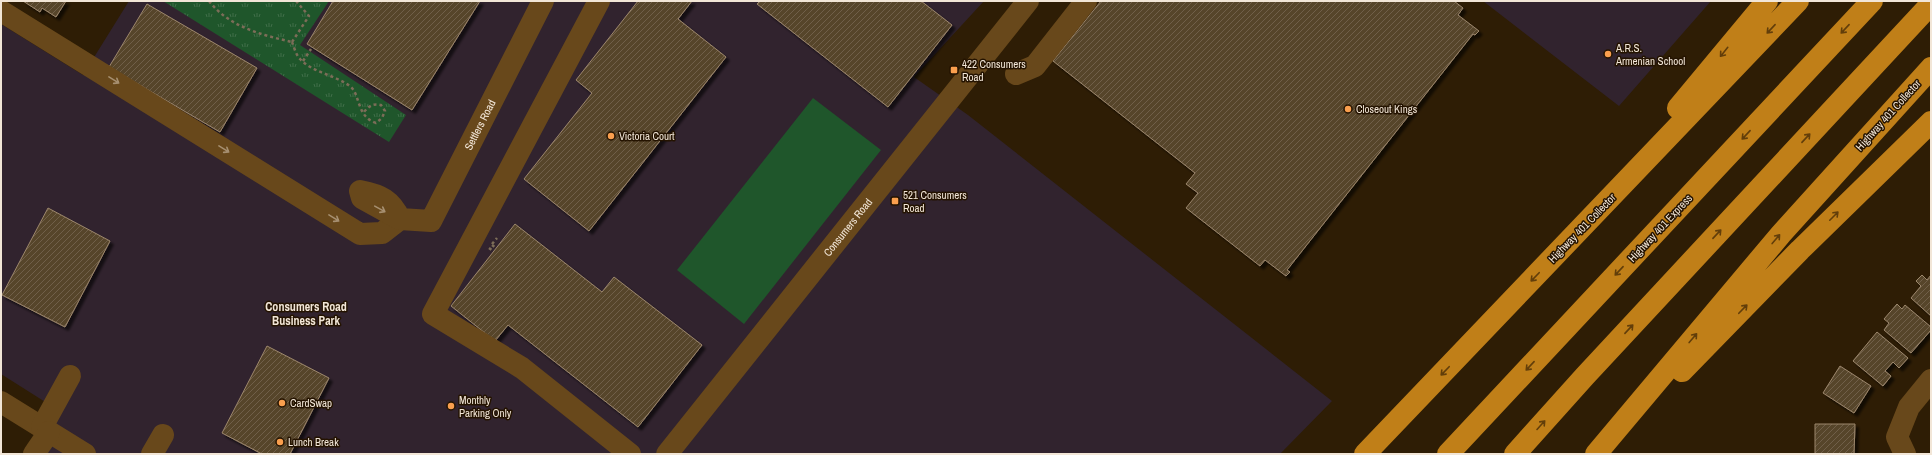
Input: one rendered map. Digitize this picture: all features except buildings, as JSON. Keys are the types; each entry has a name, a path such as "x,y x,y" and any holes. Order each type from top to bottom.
{"highway":[{"path":"1572,239 1737,35 1767,1"},
{"name":"Highway 401 Collector","path":"1364,454 1572,239 1798,1"},
{"name":"Highway 401 Express","path":"1448,454 1872,1"},
{"path":"1515,454 1585,376 1931,4"},
{"name":"Highway 401 Collector","path":"1596,454 1781,234 1931,68"},
{"path":"1596,454 1695,358 1800,250 1931,122"}],"street":[{"name":"Settlers Road","path":"400,220 431,221 543,1"},
{"path":"599,1 433,314 522,368 630,454"},
{"name":"Consumers Road","path":"674,451 1028,1"},
{"path":"1016,74 1035,66 1086,1"},
{"path":"1,11 360,234 382,233 400,220 394,206 376,194 352,188"},
{"path":"34,454 70,376"},
{"path":"1905,454 1897,437 1909,407 1931,380"},
{"path":"1,402 85,454"},
{"path":"152,454 163,435"}],"path":[{"path":"210,1 216,10 254,33 292,42"},
{"path":"292,42 309,16 296,1"},
{"path":"292,42 299,59 320,72 340,80 353,89 358,105 370,121 376,123 382,118 385,111 381,105 375,104 369,106 364,112"},
{"path":"303,61 311,49"},
{"path":"496,238 493,244 496,248"},
{"path":"489,248 493,252"}],"shaded area":[{"path":"129,1 984,1 914,77 968,115 1332,401 1280,454 24,454 50,405 1,374 1,24 83,75"},
{"name":"A.R.S. Armenian School","path":"1483,1 1711,1 1619,106"}],"green space":[{"path":"163,1 329,1 300,45 406,115 389,142"},
{"path":"813,98 881,150 744,324 677,270"}],"place":[{"name":"A.R.S. Armenian School","path":"1608,54"},
{"name":"422 Consumers Road","path":"954,70"},
{"name":"Closeout Kings","path":"1348,109"},
{"name":"Victoria Court","path":"611,136"},
{"name":"521 Consumers Road","path":"895,201"},
{"name":"CardSwap","path":"282,403"},
{"name":"Monthly Parking Only","path":"451,406"},
{"name":"Lunch Break","path":"280,442"}],"district":[{"name":"Consumers Road Business Park","path":"306,314"}]}
